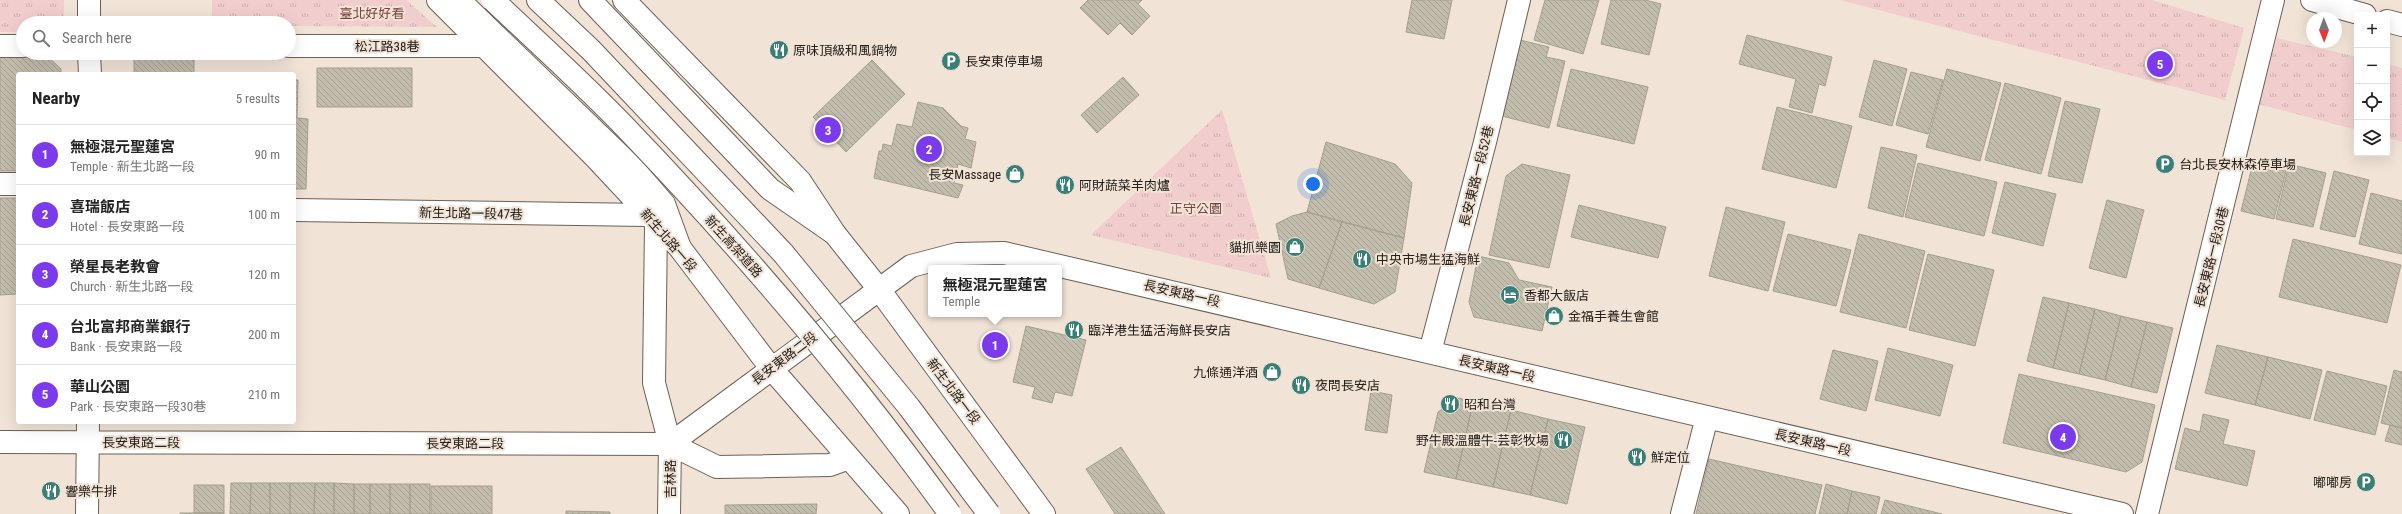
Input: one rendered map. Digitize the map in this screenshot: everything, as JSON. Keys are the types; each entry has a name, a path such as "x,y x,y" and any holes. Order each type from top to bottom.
{"main road":[{"path":"89,0 89,16"},
{"name":"新生北路一段","path":"438,0 596,158 652,220 680,248 771,368 898,514"},
{"path":"459,0 503,40 633,168 664,204 680,248"},
{"name":"新生高架道路","path":"493,0 624,127 762,276 895,438 950,514"},
{"path":"538,0 591,50 783,253 909,407 989,514"},
{"path":"590,0 770,189 834,234"},
{"name":"新生北路一段","path":"624,0 800,181 834,234 878,288 1044,514"},
{"name":"長安東路一段52巷","path":"1430,352 1485,142 1519,0"},
{"name":"長安東路一段30巷","path":"2147,514 2273,0"},
{"path":"2312,0 2354,12"},
{"path":"2390,22 2402,26"},
{"path":"0,46 16,46"},
{"name":"松江路38巷","path":"296,46 485,46"},
{"path":"90,60 90,72"},
{"path":"0,184 16,184"},
{"name":"新生北路一段47巷","path":"296,210 652,220"},
{"name":"吉林路","path":"652,220 654,383 670,444 670,514"},
{"name":"長安東路一段","path":"878,288 911,266 925,261 957,254 1004,253 1056,265"},
{"name":"長安東路一段","path":"1062,266 2122,514"},
{"name":"長安東路二段","path":"0,442 88,432 670,444 878,288"},
{"path":"1682,514 1707,417"},
{"path":"88,432 88,514"},
{"path":"670,444 717,466 830,465 849,458"}],"green space":[{"path":"0,0 64,0 64,16 16,16 16,32 0,32"},
{"name":"臺北好好看","path":"212,0 406,0 437,27 296,26 296,16 212,16"},
{"path":"1840,0 2152,0 2244,28 2225,100"},
{"path":"2277,38 2306,45 2306,48 2319,48 2354,56 2354,129 2258,104"},
{"path":"2390,65 2402,68 2402,142 2390,139"},
{"name":"正守公園","path":"1222,110 1271,278 1091,235"}],"building":[{"path":"1088,0 1142,0 1138,4 1150,16 1132,35 1120,23 1108,35 1080,8"},
{"path":"1412,0 1452,0 1444,39 1406,32"},
{"path":"1545,0 1599,0 1583,54 1534,40"},
{"path":"1611,0 1645,0 1661,4 1649,55 1601,44"},
{"path":"1747,35 1832,57 1825,86 1819,84 1812,113 1789,107 1796,79 1739,64"},
{"path":"1520,40 1549,47 1546,57 1565,61 1549,128 1502,116"},
{"path":"0,56 16,56 16,60 51,60 61,69 61,72 16,72 16,171 0,171"},
{"path":"134,60 194,60 194,72 134,72"},
{"path":"872,60 905,94 846,152 813,117"},
{"path":"1874,60 1907,69 1892,126 1859,117"},
{"path":"317,68 412,68 412,107 317,107"},
{"path":"1571,69 1648,87 1634,144 1557,126"},
{"path":"1947,69 2001,83 1980,161 1926,147"},
{"path":"1911,72 1943,80 1928,134 1896,125"},
{"path":"1123,77 1139,95 1097,133 1081,115"},
{"path":"296,80 298,80 297,118 308,119 306,189 296,189"},
{"path":"2005,83 2061,98 2041,174 1985,160"},
{"path":"2065,101 2100,109 2082,183 2048,176"},
{"path":"918,102 943,108 961,126 968,128 965,139 976,142 971,168 958,164 954,183 963,185 958,198 874,178 879,151 882,151 883,144 892,146 897,124 912,127"},
{"path":"1777,107 1852,126 1836,188 1762,169"},
{"path":"1326,142 1395,164 1412,183 1404,238 1307,212"},
{"path":"1881,147 1917,155 1903,217 1868,208"},
{"path":"2254,159 2287,167 2274,219 2241,211"},
{"path":"1918,163 1997,182 1984,236 1905,217"},
{"path":"1522,164 1570,175 1549,268 1489,255 1506,176"},
{"path":"2289,164 2326,173 2313,227 2276,219"},
{"path":"2334,171 2369,180 2355,237 2320,229"},
{"path":"2005,182 2056,194 2043,246 1992,233"},
{"path":"2371,193 2402,201 2402,254 2359,244"},
{"path":"0,198 16,198 16,294 0,295"},
{"path":"2107,200 2144,210 2126,278 2089,268"},
{"path":"1579,205 1666,227 1658,258 1571,237"},
{"path":"1726,207 1785,222 1768,291 1709,276"},
{"path":"1307,212 1342,222 1319,288 1288,279 1276,224 1292,216"},
{"path":"1342,222 1404,238 1395,292 1374,304 1319,288"},
{"path":"1788,234 1851,250 1836,306 1773,291"},
{"path":"1859,234 1925,251 1906,328 1840,312"},
{"path":"2293,239 2401,265 2387,323 2279,297"},
{"path":"1928,254 1994,270 1975,346 1909,330"},
{"name":"香都大飯店","path":"1478,256 1509,263 1519,280 1552,287 1542,331 1474,317 1469,302"},
{"path":"2043,297 2069,303 2053,368 2027,361"},
{"path":"2069,303 2095,309 2079,374 2053,368"},
{"path":"2095,309 2121,316 2105,380 2079,374"},
{"path":"2121,316 2147,322 2131,387 2105,380"},
{"path":"2147,322 2173,328 2157,393 2131,387"},
{"path":"1026,326 1086,340 1072,396 1055,392 1052,403 1032,398 1035,387 1013,382"},
{"path":"2217,345 2268,357 2255,405 2205,393"},
{"path":"1888,348 1953,365 1940,416 1875,400"},
{"path":"1833,350 1878,361 1866,411 1820,399"},
{"path":"2268,357 2322,370 2310,419 2255,405"},
{"path":"2394,370 2402,372 2402,428 2381,423"},
{"path":"2327,371 2387,386 2375,435 2314,420"},
{"path":"2019,374 2155,405 2142,462 2126,472 2003,443"},
{"path":"1371,391 1392,395 1387,433 1365,430"},
{"path":"1459,398 1473,402 1456,479 1424,472 1438,412"},
{"path":"1473,402 1511,410 1493,487 1456,479"},
{"path":"1511,410 1548,419 1530,495 1493,487"},
{"path":"2203,414 2229,420 2223,444 2255,451 2247,486 2175,469 2185,428 2200,432"},
{"path":"1548,419 1585,427 1567,504 1530,495"},
{"path":"2390,425 2402,428 2402,445 2385,441"},
{"path":"1121,447 1165,514 1115,514 1086,469"},
{"path":"1709,459 1822,485 1815,514 1696,514"},
{"path":"231,483 251,483 250,514 230,514"},
{"path":"251,483 270,483 270,514 250,514"},
{"path":"270,483 290,483 290,514 270,514"},
{"path":"290,483 315,483 314,514 290,514"},
{"path":"315,483 334,483 334,514 314,514"},
{"path":"334,483 354,484 354,514 334,514"},
{"path":"354,484 370,484 370,514 354,514"},
{"path":"370,484 390,484 390,514 370,514"},
{"path":"390,484 410,484 410,514 390,514"},
{"path":"410,484 430,484 430,514 410,514"},
{"path":"1826,484 1852,491 1847,514 1819,514"},
{"path":"194,485 224,485 224,513 194,513"},
{"path":"431,486 492,486 492,514 431,514"},
{"path":"1852,491 1880,497 1876,514 1847,514"},
{"path":"1885,500 1942,514 1881,514"},
{"path":"817,504 816,514 725,514 725,505"},
{"path":"566,511 610,512 610,514 566,514"},
{"path":"224,513 224,514 180,514"}],"place":[{"name":"原味頂級和風鍋物","path":"779,50"},
{"name":"長安東停車場","path":"951,61"},
{"name":"華山公園","path":"2160,64"},
{"name":"榮星長老教會","path":"828,130"},
{"name":"喜瑞飯店","path":"929,149"},
{"name":"台北長安林森停車場","path":"2165,164"},
{"name":"長安Massage","path":"1015,174"},
{"name":"阿財蔬菜羊肉爐","path":"1065,185"},
{"name":"貓抓樂園","path":"1295,247"},
{"name":"中央市場生猛海鮮","path":"1362,259"},
{"name":"香都大飯店","path":"1510,295"},
{"name":"金福手養生會館","path":"1554,316"},
{"name":"臨洋港生猛活海鮮長安店","path":"1074,330"},
{"name":"無極混元聖蓮宮","path":"995,345"},
{"name":"九條通洋酒","path":"1272,372"},
{"name":"夜問長安店","path":"1301,385"},
{"name":"昭和台灣","path":"1450,404"},
{"name":"台北富邦商業銀行","path":"2063,437"},
{"name":"野牛殿溫體牛-芸彰牧場","path":"1563,440"},
{"name":"鮮定位","path":"1637,457"},
{"name":"嘟嘟房","path":"2366,482"},
{"name":"響樂牛排","path":"51,491"}]}
